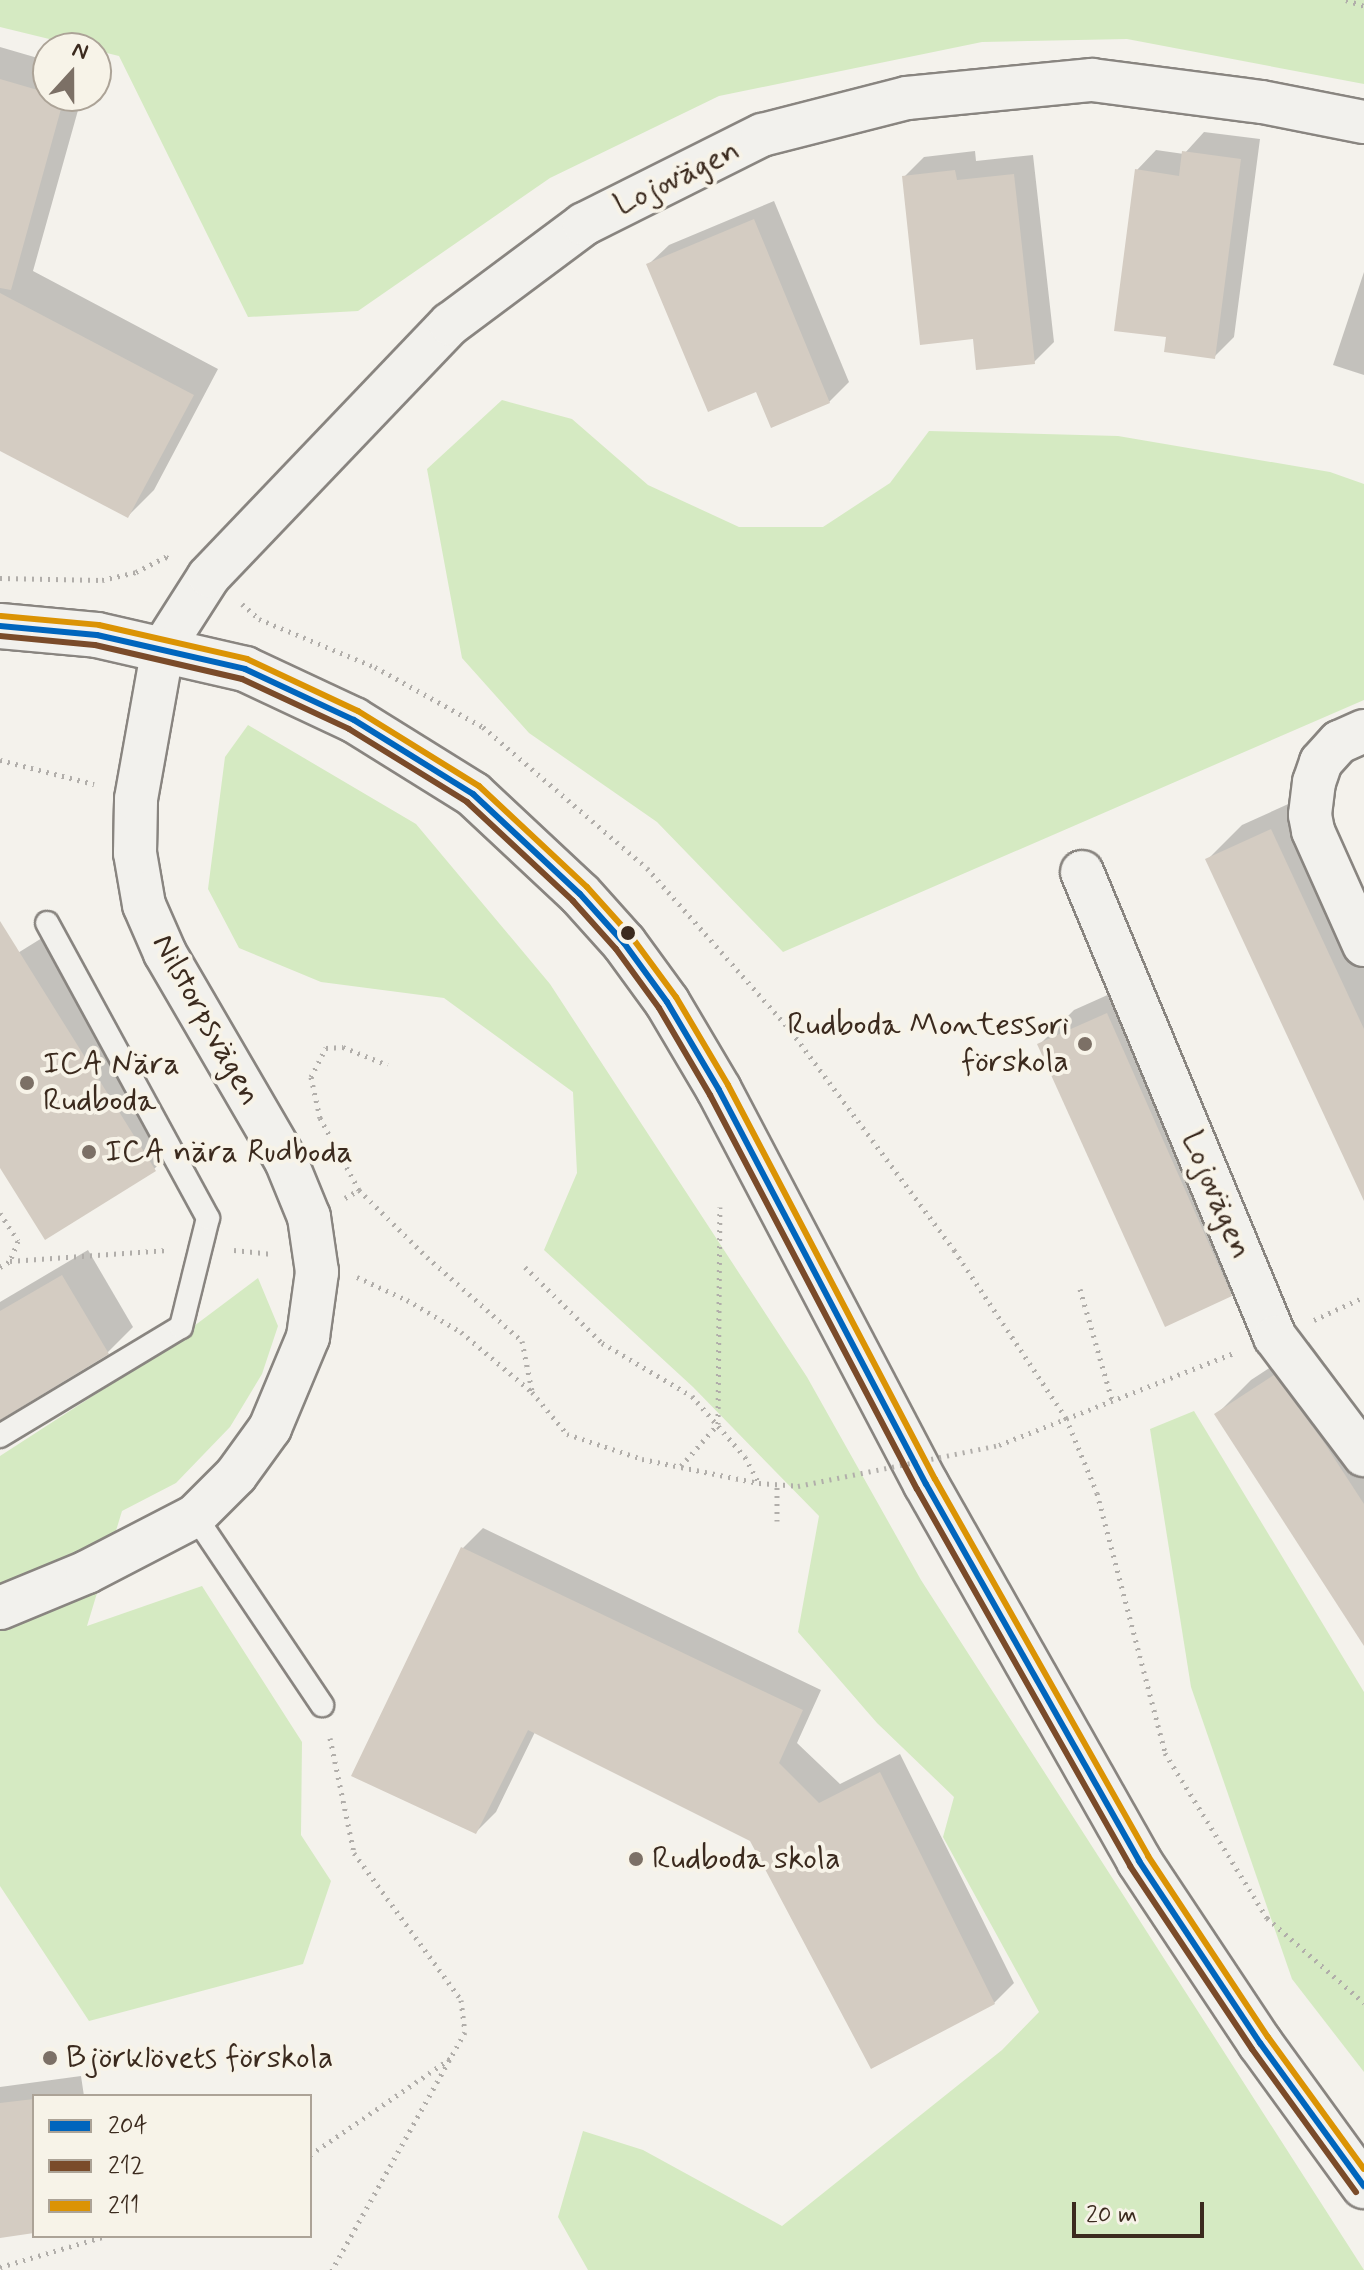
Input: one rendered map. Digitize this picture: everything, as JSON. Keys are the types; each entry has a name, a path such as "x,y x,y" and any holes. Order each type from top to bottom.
{"main road":[{"path":"0,626 63,630 163,648 245,669 354,720 473,794 532,846 624,943 667,1002 719,1090 926,1484 1139,1861 1260,2043 1364,2186"}],"street":[{"name":"Lojovägen","path":"163,648 209,576 450,324 584,224 762,135 907,98 1092,80 1262,102 1364,122"},
{"name":"Nilstorpsvägen","path":"0,1608 87,1572 195,1516 236,1475 270,1428 308,1337 317,1272 309,1217 286,1161 165,953 144,905 135,853 136,799 163,648"},
{"path":"1364,731 1339,742 1321,762 1314,782 1310,815 1313,831 1364,945"},
{"name":"Lojovägen","path":"1082,872 1275,1337 1364,1455"}],"lane":[{"path":"0,1436 181,1327 208,1218 196,1191 47,923"},
{"path":"195,1516 322,1705"}],"path":[{"path":"1346,0 1364,6"},
{"path":"0,760 85,781 136,799"},
{"path":"388,1065 343,1047 326,1048 311,1077 320,1118 359,1190 427,1257 522,1341 532,1392"},
{"path":"309,1217 359,1190"},
{"path":"680,1467 718,1424 720,1207"},
{"path":"0,1213 18,1241 10,1261"},
{"path":"0,1267 10,1261 200,1250 280,1255"},
{"path":"525,1267 602,1343 692,1396 745,1457 759,1483"},
{"path":"352,1275 407,1300 461,1332 532,1392 567,1434 642,1459 759,1483 798,1486 999,1445 1275,1337 1364,1297"},
{"path":"1080,1289 1112,1400"},
{"path":"777,1484 777,1521"},
{"path":"322,1705 354,1853 461,2000 465,2032 332,2270"},
{"path":"312,2154 452,2058"},
{"path":"0,2267 99,2238"}],"green space":[{"path":"0,0 1364,0 1364,84 1127,39 982,42 719,96 550,178 358,311 248,317 119,56 112,54 112,32 32,32 32,35 0,27"},
{"path":"502,400 572,419 648,485 739,527 823,527 890,483 929,431 1118,436 1330,472 1364,484 1364,700 783,952 657,822 529,733 462,658 427,469"},
{"path":"248,725 416,824 550,984 807,1377 921,1580 1364,2270 588,2270 558,2217 583,2131 643,2150 782,2226 1002,2050 1039,2012 943,1837 954,1797 877,1723 798,1632 819,1516 693,1387 544,1250 577,1173 573,1092 444,998 321,982 239,948 208,889 225,757"},
{"path":"258,1278 278,1326 262,1374 230,1427 176,1483 122,1511 87,1626 202,1586 302,1742 301,1835 331,1881 303,1964 89,2021 0,1886 0,1456 150,1359"},
{"path":"1194,1411 1364,1692 1364,2072 1292,1979 1191,1687 1150,1429"}],"building":[{"path":"0,79 32,88 32,112 60,112 11,290 0,288"},
{"path":"1182,151 1241,159 1215,359 1164,352 1166,337 1114,331 1135,169 1179,176"},
{"path":"955,170 957,180 1014,174 1035,364 976,370 973,339 920,345 902,176"},
{"path":"754,219 830,403 771,428 756,392 708,412 646,264"},
{"path":"0,293 194,395 128,518 0,451"},
{"path":"1271,829 1364,1029 1364,1201 1205,859"},
{"path":"0,921 156,1171 45,1240 0,1168"},
{"path":"1107,1013 1232,1296 1165,1327 1037,1044"},
{"path":"62,1275 109,1354 0,1420 0,1311"},
{"path":"1274,1375 1323,1441 1364,1504 1364,1646 1214,1414"},
{"path":"461,1547 803,1710 779,1763 819,1803 880,1772 995,2004 871,2069 750,1841 528,1730 476,1834 351,1776"},
{"path":"32,2099 32,2233 0,2238 0,2103"}],"transit line":[{"name":"211","path":"1,616 99,625 247,659 358,711 479,786 587,887 631,936 676,997 728,1085 935,1479 1148,1856 1268,2037 1364,2169"},
{"name":"204","path":"0,626 97,635 245,669 354,720 473,794 580,894 624,943 667,1002 719,1090 926,1484 1139,1861 1260,2043 1364,2186"},
{"name":"212","path":"0,636 95,645 242,679 349,729 467,802 573,901 616,949 659,1008 710,1095 917,1489 1130,1866 1252,2049 1356,2192"}],"place":[{"name":"Rudboda Montessori förskola","path":"1085,1044"},
{"name":"ICA Nära Rudboda","path":"27,1083"},
{"name":"ICA nära Rudboda","path":"89,1152"},
{"name":"Rudboda skola","path":"636,1859"},
{"name":"Björklövets förskola","path":"50,2058"}]}
